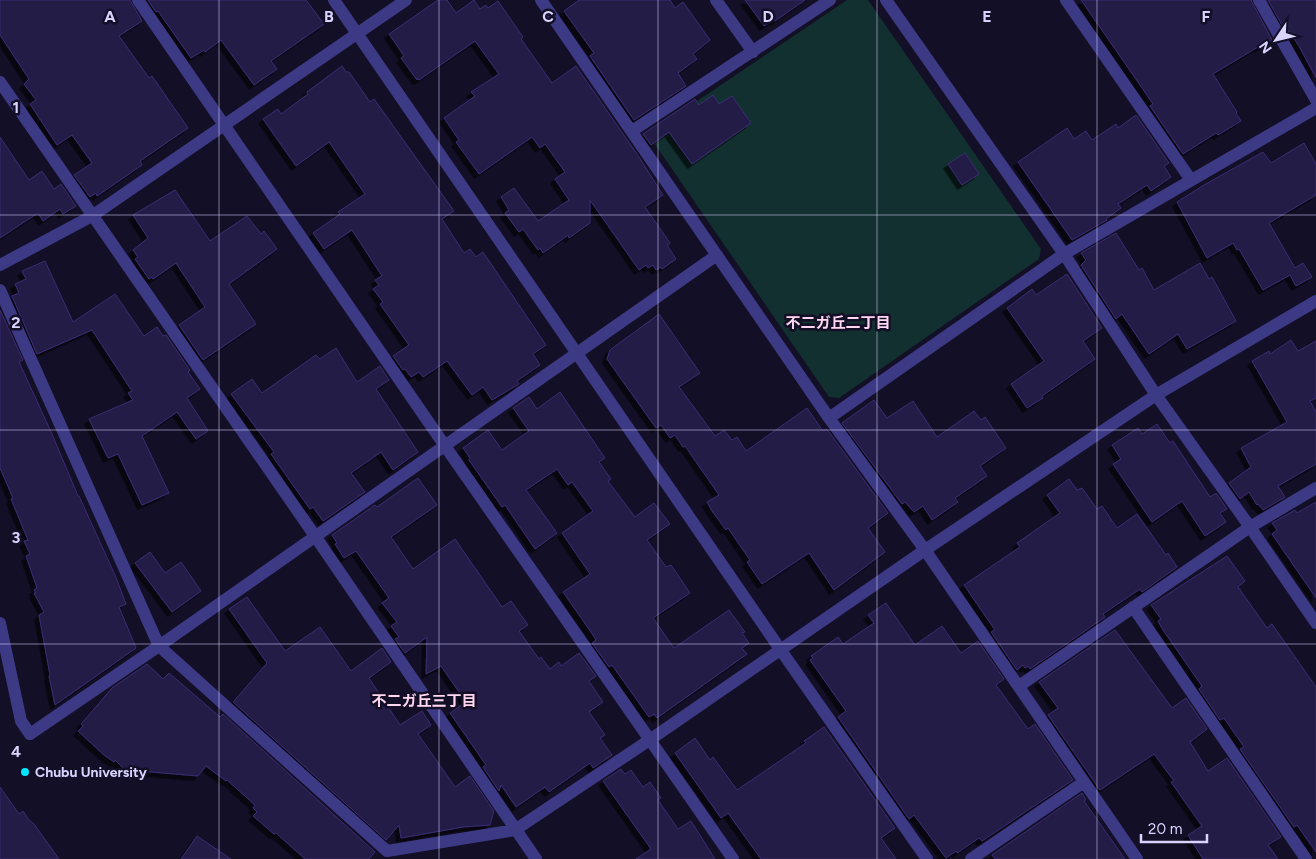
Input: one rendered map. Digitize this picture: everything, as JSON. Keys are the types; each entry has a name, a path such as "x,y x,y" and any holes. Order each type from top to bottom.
{"street":[{"path":"138,0 445,446 733,859"},
{"path":"334,0 780,649 927,859"},
{"path":"0,265 92,216 406,0"},
{"path":"541,0 830,418 925,550 1137,859"},
{"path":"716,0 753,52"},
{"path":"632,131 830,0"},
{"path":"886,0 1064,254 1156,396 1316,623"},
{"path":"1066,0 1191,180"},
{"path":"1259,0 1316,100"},
{"path":"0,82 536,859"},
{"path":"830,418 1064,254 1316,108"},
{"path":"0,623 21,721 30,734 159,646 717,255"},
{"path":"0,290 159,646 388,850 515,830 651,740 925,550 1156,396 1316,301"},
{"path":"1019,686 1250,527 1316,488"},
{"path":"1133,606 1306,859"},
{"path":"971,859 1084,782"}],"green space":[{"path":"847,0 868,0 1041,249 1039,259 839,398 829,397 652,140 654,130"}],"building":[{"path":"0,0 130,0 142,21 119,36 149,78 152,76 188,128 140,161 142,165 97,196 96,193 90,197 74,175 92,163 72,135 57,145 30,104 36,100 24,84 29,79 0,35"},
{"path":"148,0 306,0 324,24 271,61 277,69 254,85 221,40 205,52 204,50 191,58"},
{"path":"438,0 447,0 456,13 474,0 480,9 486,5 488,8 498,1 523,37 521,39 552,83 576,66 663,195 645,207 670,243 667,245 676,259 662,269 661,267 656,270 653,265 648,268 646,265 639,270 590,200 590,223 569,238 568,235 543,253 540,248 538,250 523,229 519,232 505,213 509,210 501,197 514,188 538,221 569,200 555,179 565,172 545,144 540,148 532,137 479,174 456,142 459,140 444,118 475,96 471,92 499,74 475,41 417,80 401,58 404,56 389,34"},
{"path":"579,0 670,0 675,8 683,2 710,40 693,54 697,59 678,73 686,86 634,120 590,56 594,53 564,11"},
{"path":"745,0 805,0 775,21 764,26"},
{"path":"1081,0 1251,0 1272,40 1213,74 1241,121 1218,135 1216,133 1183,154 1150,106 1153,104"},
{"path":"1268,0 1316,0 1316,78 1299,46 1289,31 1286,32"},
{"path":"342,66 346,72 349,72 370,102 374,99 454,211 442,219 464,253 470,249 476,257 483,252 546,345 533,354 540,365 517,381 519,384 492,400 483,387 472,395 447,361 423,377 419,372 411,377 405,369 403,370 393,356 409,345 380,304 383,302 373,289 379,285 375,280 382,276 352,230 324,249 313,233 340,214 338,212 365,194 329,142 296,166 263,119 278,109 281,114"},
{"path":"713,95 719,104 732,96 751,123 692,164 669,132 651,145 643,134 695,99 699,105"},
{"path":"1136,115 1169,163 1164,166 1171,177 1151,191 1147,185 1118,204 1121,208 1107,220 1072,240 1018,162 1067,128 1074,139 1086,131 1092,140 1116,124 1118,128"},
{"path":"0,137 29,180 42,171 54,189 61,184 76,206 63,214 60,209 43,221 38,213 0,238"},
{"path":"1304,143 1316,164 1316,195 1269,223 1295,268 1303,263 1312,277 1296,286 1290,275 1263,290 1239,249 1237,250 1233,243 1207,258 1177,202 1263,152 1271,163"},
{"path":"965,153 979,174 962,185 948,164"},
{"path":"175,190 210,241 247,216 261,234 264,231 277,249 229,284 256,324 203,360 179,325 205,307 176,263 153,279 152,277 149,279 135,259 138,257 133,250 148,238 133,215"},
{"path":"1116,233 1139,270 1142,268 1154,290 1200,263 1209,279 1212,277 1236,321 1187,349 1178,334 1149,354 1122,314 1116,319 1081,265 1086,260 1081,253"},
{"path":"45,261 73,322 115,294 144,336 157,327 163,336 166,335 190,370 188,372 200,389 187,398 208,431 196,439 177,412 142,436 169,493 142,505 118,454 108,458 89,419 133,400 128,393 132,391 92,330 37,354 12,296 19,293 15,284 26,279 22,271"},
{"path":"1067,274 1102,328 1083,341 1095,359 1027,408 1011,384 1044,361 1007,308 1032,289 1036,295"},
{"path":"0,310 23,360 19,362 115,575 126,604 119,607 136,648 55,705 39,615 44,612 34,593 36,593 34,590 37,588 26,556 30,554 24,541 28,540 0,468"},
{"path":"659,314 700,373 679,387 715,436 724,430 732,440 737,437 746,451 807,408 823,431 826,429 829,432 888,513 868,528 885,552 834,590 809,553 762,584 747,562 750,560 707,502 719,495 685,446 683,447 675,435 670,438 661,425 656,428 607,359 610,350"},
{"path":"1291,340 1298,351 1316,341 1316,398 1310,401 1316,412 1316,464 1278,486 1285,497 1263,510 1257,505 1249,492 1240,499 1229,483 1251,467 1241,448 1287,422 1252,361 1269,351 1270,354"},
{"path":"336,348 357,382 380,366 389,380 376,389 418,452 393,470 381,452 351,473 365,492 323,521 313,507 310,509 271,454 274,452 231,394 252,379 262,393 316,355 320,359"},
{"path":"560,392 605,458 599,462 611,479 608,481 635,517 654,503 670,524 647,540 666,567 671,565 690,593 653,618 674,648 729,610 745,632 742,633 749,643 742,648 747,654 657,718 654,714 649,717 612,665 609,667 592,643 596,640 593,635 563,592 590,574 562,533 593,511 572,482 568,485 557,469 526,490 557,533 535,549 505,505 502,507 469,460 470,458 463,448 488,430 502,450 529,431 513,408 529,397 537,409"},
{"path":"874,400 887,418 913,401 937,437 974,411 981,420 985,417 1006,448 980,466 987,476 955,498 958,502 932,520 923,506 914,512 905,502 902,504 842,423"},
{"path":"1157,424 1170,443 1173,441 1210,497 1216,493 1227,509 1220,513 1226,522 1205,536 1182,501 1152,522 1113,464 1121,459 1112,445 1138,428 1142,434"},
{"path":"418,478 437,505 391,537 413,569 455,539 502,607 511,601 528,625 519,631 539,659 541,657 550,669 559,662 561,666 579,653 596,676 589,681 603,702 589,712 605,735 600,738 612,755 593,768 590,763 549,792 545,787 516,807 501,785 499,791 483,767 486,765 450,713 466,702 441,666 426,674 427,637 405,653 395,639 399,637 391,626 397,622 382,603 389,598 356,551 344,558 335,544 337,543 332,535 375,505 377,507"},
{"path":"1069,479 1077,490 1082,488 1097,509 1102,506 1117,528 1137,514 1166,555 1168,553 1177,567 1142,592 1140,589 1103,614 1105,617 1030,669 1028,666 1025,668 1023,665 1017,670 991,632 995,630 964,585 1020,547 1017,543 1060,513 1047,495"},
{"path":"1316,502 1316,598 1272,534 1277,530 1272,523 1295,510 1297,513"},
{"path":"150,552 165,573 181,562 201,591 172,612 135,563"},
{"path":"1227,556 1245,581 1238,587 1267,628 1272,624 1316,687 1316,852 1297,825 1294,827 1240,749 1244,747 1224,718 1220,720 1199,689 1202,686 1163,630 1158,621 1161,619 1151,605"},
{"path":"247,597 285,651 320,627 351,671 382,648 391,662 369,678 400,725 422,711 431,725 418,734 455,787 470,776 494,811 490,825 463,827 401,838 399,825 386,840 233,702 267,663 229,609"},
{"path":"886,603 915,645 942,626 961,653 978,641 1004,679 996,685 1028,729 1035,724 1073,780 982,841 979,838 946,858 914,815 909,819 838,717 846,711 810,660 813,658 811,656 838,637 843,644 874,623 868,615"},
{"path":"1115,630 1172,708 1186,698 1207,729 1190,742 1208,771 1227,758 1281,837 1268,845 1278,859 1203,859 1188,835 1202,826 1171,782 1174,781 1154,754 1100,790 1048,715 1058,708 1039,682"},
{"path":"147,664 163,679 169,673 220,717 223,714 375,852 369,859 305,859 276,833 274,834 253,816 257,812 253,808 255,805 227,780 206,766 198,776 139,771 132,764 126,771 115,760 114,762 104,755 78,731 83,726 81,724 112,688"},
{"path":"824,727 895,828 881,838 896,859 761,859 728,813 721,818 675,753 695,738 710,760 713,757 737,790 806,743 804,741"},
{"path":"621,769 625,774 631,770 643,787 650,782 661,798 658,800 678,829 691,821 715,859 636,859 651,849 603,781"},
{"path":"0,787 19,814 23,811 34,824 59,859 0,859"},
{"path":"1082,793 1086,800 1084,801 1125,859 995,859 992,855"},
{"path":"197,836 231,859 181,859"}],"place":[{"name":"Chubu University","path":"25,772"}],"district":[{"name":"不二ガ丘二丁目","path":"838,323"},
{"name":"不二ガ丘三丁目","path":"424,701"}]}
